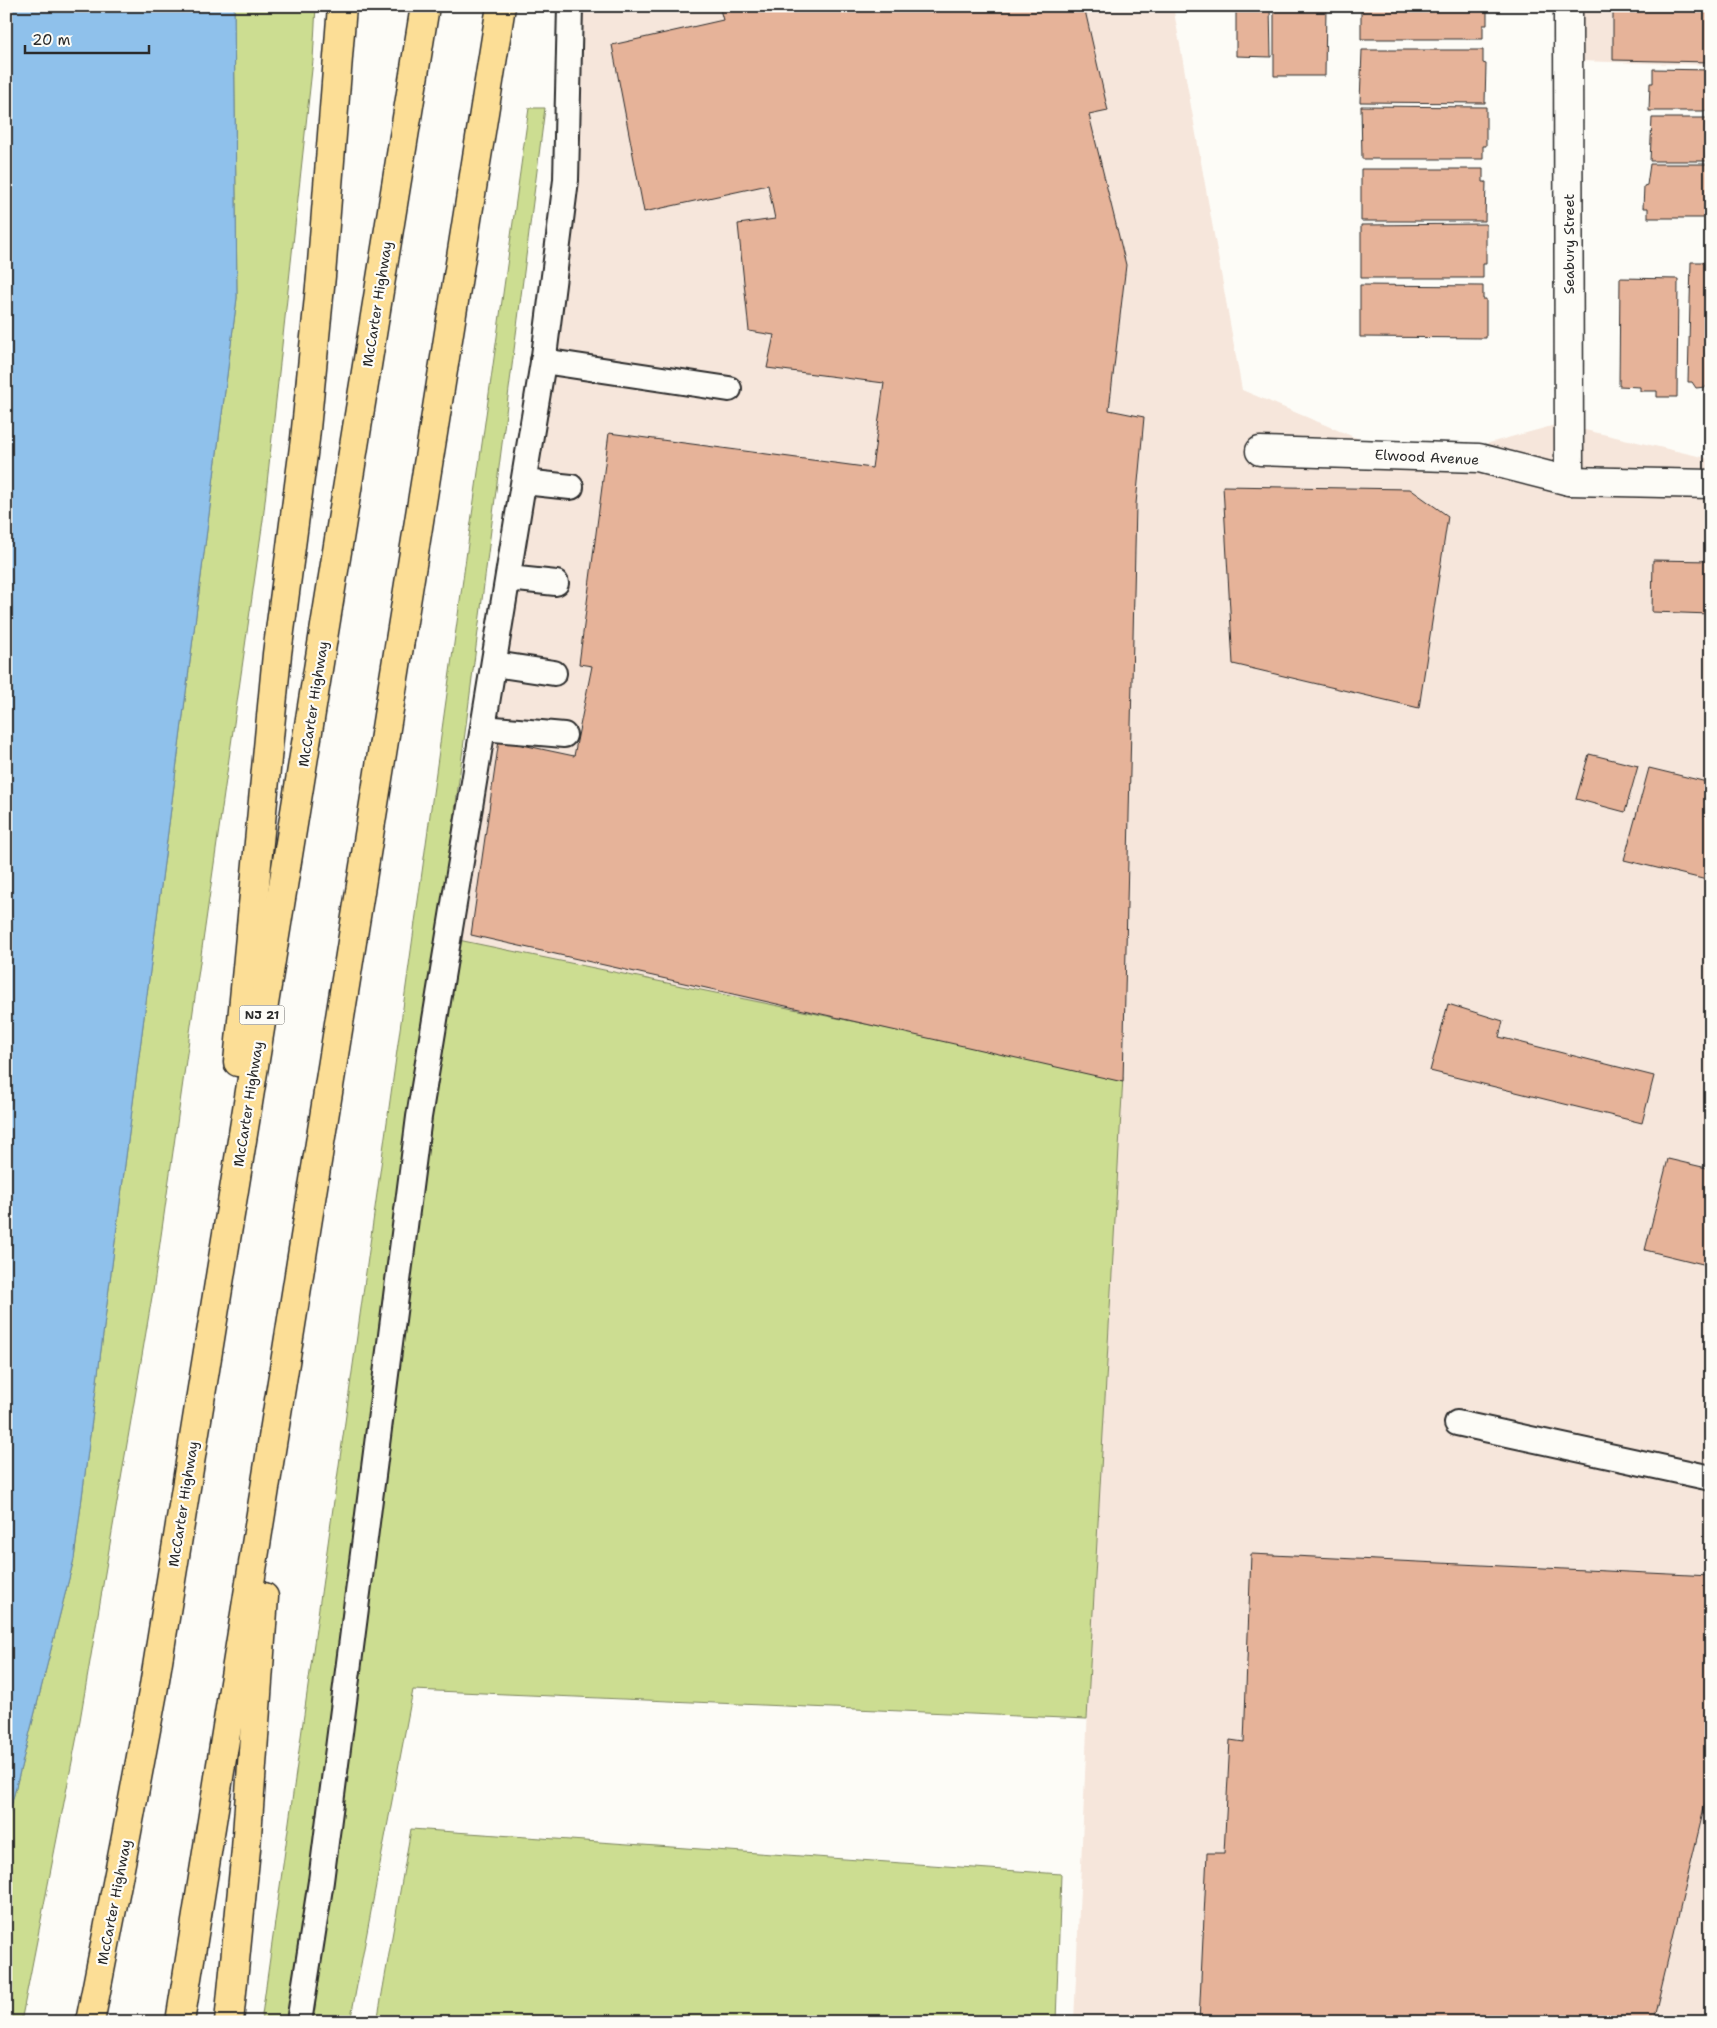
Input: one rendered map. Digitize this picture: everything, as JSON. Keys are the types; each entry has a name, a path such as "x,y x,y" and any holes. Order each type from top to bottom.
{"highway":[{"path":"213,1321 276,654 306,430 321,276 342,6"},
{"name":"McCarter Highway","path":"90,2022 153,1692 425,6"},
{"path":"180,2022 501,6"},
{"path":"229,2022 246,1850 278,1409"}],"street":[{"name":"Seabury Street","path":"1568,6 1569,481"},
{"name":"Elwood Avenue","path":"1260,451 1479,458 1569,481 1711,484"}],"lane":[{"path":"299,2022 320,1881 419,1118 543,361 566,180 573,7"},
{"path":"543,361 729,389"},
{"path":"524,482 571,487"},
{"path":"508,578 556,583"},
{"path":"494,664 554,673"},
{"path":"483,728 564,736"},
{"path":"1457,1423 1711,1478"}],"shaded area":[{"path":"563,6 1173,6 1242,390 1416,463 1559,424 1711,459 1711,2022 1074,2022 1116,1078 458,940 547,266"},
{"path":"1579,6 1711,6 1711,65 1578,61"}],"green space":[{"path":"234,6 316,6 313,60 263,520 154,1285 79,1726 21,2022 6,2022 6,1826 74,1559 237,298"},
{"path":"529,108 545,108 439,936 1123,1077 1087,1719 413,1690 350,2022 261,2022"},
{"path":"411,1829 1061,1874 1056,2022 377,2022"}],"water":[{"path":"6,6 234,6 237,298 74,1559 6,1826"}],"building":[{"path":"719,6 1084,6 1108,111 1089,115 1126,265 1109,410 1144,417 1136,504 1123,1082 471,935 499,740 574,756 592,666 579,664 609,433 872,468 884,383 767,368 774,335 749,331 738,224 775,219 768,185 644,212 612,45 723,20"},
{"path":"1230,6 1270,6 1271,57 1236,56 1236,9 1230,10"},
{"path":"1274,6 1326,6 1325,76 1274,76"},
{"path":"1361,6 1487,6 1487,25 1483,25 1483,39 1361,39"},
{"path":"1613,6 1711,6 1711,62 1613,60"},
{"path":"1362,50 1483,50 1483,63 1486,64 1485,103 1360,102"},
{"path":"1653,69 1711,70 1711,111 1649,111 1650,83 1653,83"},
{"path":"1361,106 1486,107 1486,146 1483,146 1483,159 1362,159"},
{"path":"1652,118 1711,118 1711,161 1650,161"},
{"path":"1650,164 1711,164 1711,218 1648,218 1648,208 1643,208 1644,186 1647,185"},
{"path":"1361,169 1483,169 1483,182 1486,182 1485,221 1361,221"},
{"path":"1486,224 1486,264 1483,264 1483,278 1361,278 1361,225"},
{"path":"1691,262 1711,262 1711,382 1706,387 1696,388 1692,382 1688,382"},
{"path":"1620,278 1678,279 1677,397 1657,397 1657,391 1640,391 1640,387 1619,386"},
{"path":"1360,285 1483,286 1483,299 1486,299 1486,338 1360,337"},
{"path":"1223,486 1410,489 1448,516 1419,708 1233,664"},
{"path":"1653,560 1711,561 1711,614 1652,612"},
{"path":"1589,754 1638,766 1625,812 1576,799"},
{"path":"1649,768 1711,783 1711,881 1624,860"},
{"path":"1448,1004 1503,1021 1499,1037 1654,1076 1642,1123 1430,1071"},
{"path":"1668,1159 1711,1169 1711,1266 1645,1250"},
{"path":"1251,1554 1711,1576 1711,1779 1653,2022 1199,2022 1207,1853 1224,1853 1230,1740 1244,1742"}]}
